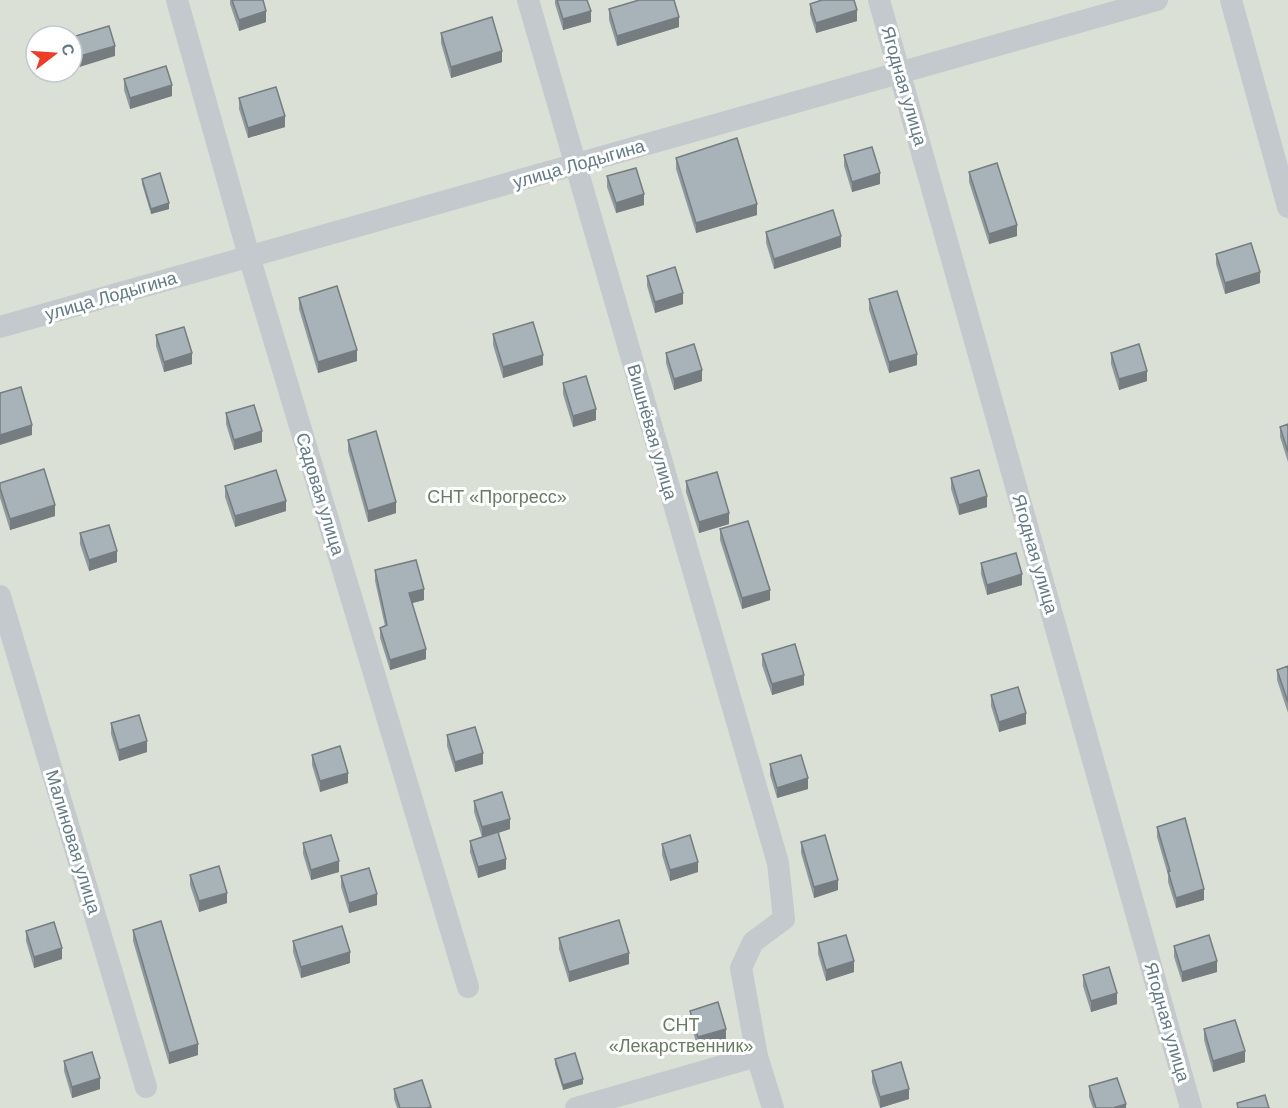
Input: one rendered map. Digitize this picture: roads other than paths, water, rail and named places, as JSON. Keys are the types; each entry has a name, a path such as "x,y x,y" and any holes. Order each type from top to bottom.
{"street":[{"name":"Садовая улица","path":"177,0 249,256 468,987"},
{"name":"Вишнёвая улица","path":"528,0 778,863 784,919 753,942 741,968 757,1056"},
{"name":"Ягодная улица","path":"879,0 1191,1108"},
{"name":"улица Лодыгина","path":"0,327 1157,0"},
{"path":"1231,0 1288,207"},
{"name":"Малиновая улица","path":"0,596 146,1087"},
{"path":"576,1108 757,1056 773,1108"}],"park label":[{"name":"СНТ «Прогресс»","path":"497,497"},
{"name":"СНТ «Лекарственник»","path":"681,1035"}]}
